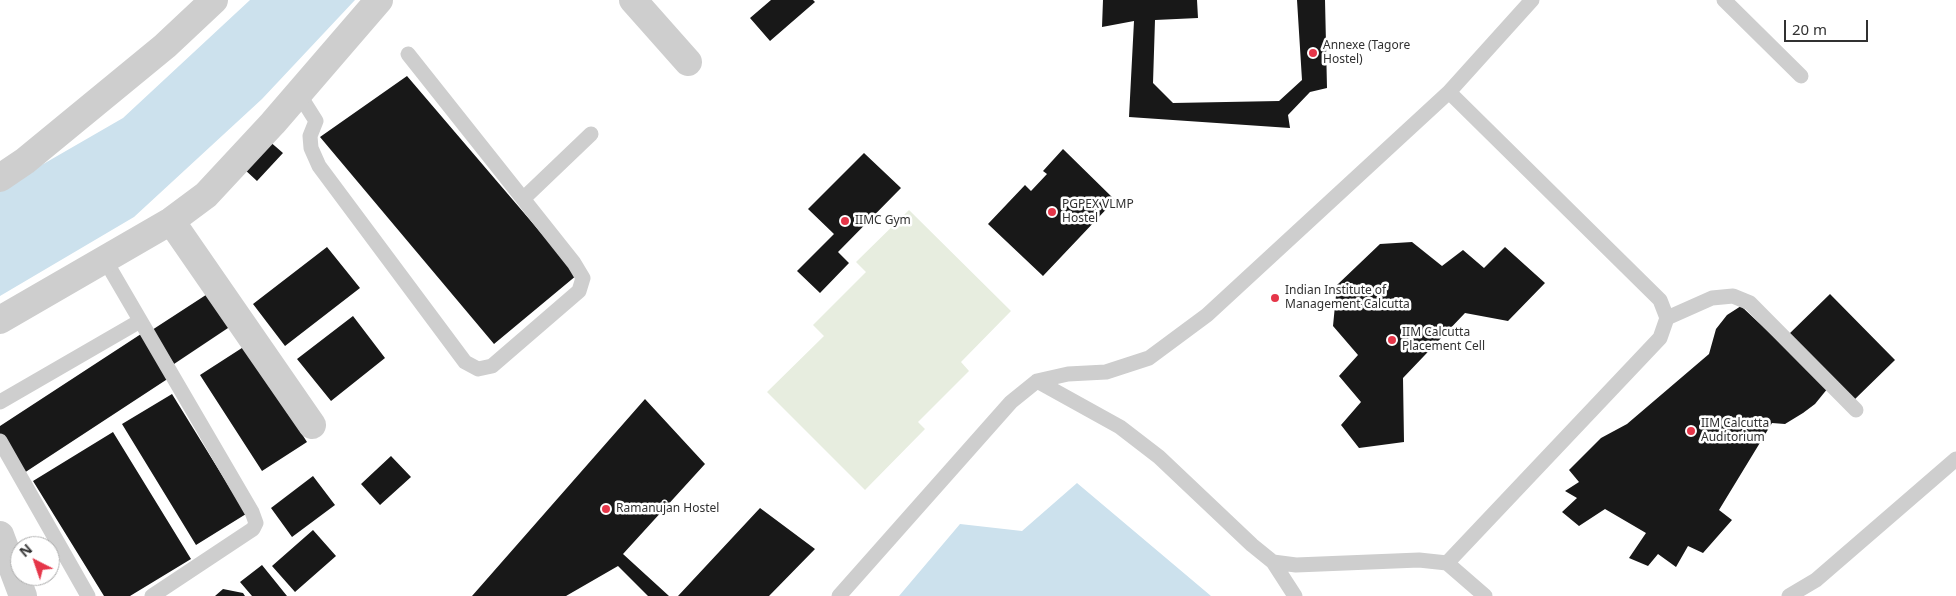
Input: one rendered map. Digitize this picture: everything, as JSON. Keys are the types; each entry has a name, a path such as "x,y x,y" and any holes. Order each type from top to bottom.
{"street":[{"path":"0,178 25,160 165,46 214,0"},
{"path":"0,320 171,221 206,195 299,94 379,0"},
{"path":"633,0 688,62"},
{"path":"171,221 312,425"},
{"path":"0,536 22,596"}],"lane":[{"path":"839,596 1011,402 1037,381 1068,374 1106,372 1148,358 1207,314 1449,92 1532,0"},
{"path":"1724,0 1801,76"},
{"path":"299,94 316,121 310,136 311,148 319,166 465,362 478,369 492,366 579,291 583,278 574,263 408,54"},
{"path":"1447,562 1660,338 1667,318 1660,300 1449,92"},
{"path":"523,199 591,134"},
{"path":"105,260 252,512 256,523 253,529 152,596"},
{"path":"1667,318 1712,298 1733,296 1750,303 1856,410"},
{"path":"0,402 140,322"},
{"path":"1037,381 1120,427 1151,451 1273,562 1295,596"},
{"path":"0,440 88,596"},
{"path":"1789,596 1816,580 1956,459"},
{"path":"1273,562 1296,565 1419,560 1447,562 1486,596"}],"shaded area":[{"path":"909,210 1011,311 961,362 969,371 918,422 925,429 865,490 767,392 824,336 813,325 866,272 856,262"}],"water":[{"path":"250,0 355,0 262,99 134,217 0,296 0,189 123,118"},
{"path":"1077,483 1211,596 899,596 960,524 1022,531"}],"building":[{"path":"771,0 813,0 815,2 770,41 750,18"},
{"name":"Annexe (Tagore Hostel)","path":"1103,0 1197,0 1198,18 1155,20 1153,83 1173,103 1279,101 1302,80 1297,0 1325,0 1327,88 1310,92 1288,115 1290,128 1129,117 1134,21 1102,27"},
{"path":"407,76 577,275 494,344 320,137"},
{"path":"268,140 283,153 257,181 243,168"},
{"name":"PGPEX VLMP Hostel","path":"1063,149 1115,200 1043,276 988,224 1025,185 1031,191 1047,174 1043,171"},
{"name":"IIMC Gym","path":"864,153 901,188 838,252 849,263 820,293 797,271 834,234 808,209"},
{"name":"IIM Calcutta Placement Cell","path":"1412,242 1442,266 1463,250 1484,268 1505,247 1545,283 1508,321 1465,313 1403,378 1404,442 1359,448 1341,425 1361,402 1339,376 1358,355 1333,326 1337,285 1380,244"},
{"path":"327,247 360,288 285,346 253,304"},
{"path":"212,291 234,324 174,364 152,330"},
{"path":"1830,294 1895,360 1853,401 1788,335"},
{"name":"IIM Calcutta Auditorium","path":"1741,306 1828,388 1815,404 1803,413 1785,424 1772,423 1719,510 1732,520 1703,553 1688,546 1676,567 1658,554 1648,566 1629,558 1646,533 1605,509 1579,526 1562,512 1577,498 1565,491 1579,482 1569,470 1601,438 1627,424 1709,354 1716,329 1727,315"},
{"path":"353,316 385,358 331,401 297,359"},
{"path":"141,334 169,378 24,473 0,435 0,426"},
{"path":"245,346 307,442 262,471 200,375"},
{"path":"172,394 246,514 196,545 122,424"},
{"name":"Ramanujan Hostel","path":"645,399 705,464 623,554 669,596 648,596 618,566 566,596 472,596"},
{"path":"113,432 191,559 130,596 104,596 33,481"},
{"path":"391,456 411,477 380,505 361,484"},
{"path":"313,476 335,505 292,537 271,508"},
{"name":"Ramanujan Hostel","path":"760,508 815,549 769,596 678,596"},
{"path":"313,530 336,556 295,592 272,566"},
{"path":"262,565 287,596 252,596 240,582"},
{"path":"223,589 243,593 245,596 215,596"}],"place":[{"name":"Annexe (Tagore Hostel)","path":"1313,53"},
{"name":"PGPEX VLMP Hostel","path":"1052,212"},
{"name":"IIMC Gym","path":"845,221"},
{"name":"Indian Institute of Management Calcutta","path":"1275,298"},
{"name":"IIM Calcutta Placement Cell","path":"1392,340"},
{"name":"IIM Calcutta Auditorium","path":"1691,431"},
{"name":"Ramanujan Hostel","path":"606,509"}]}
